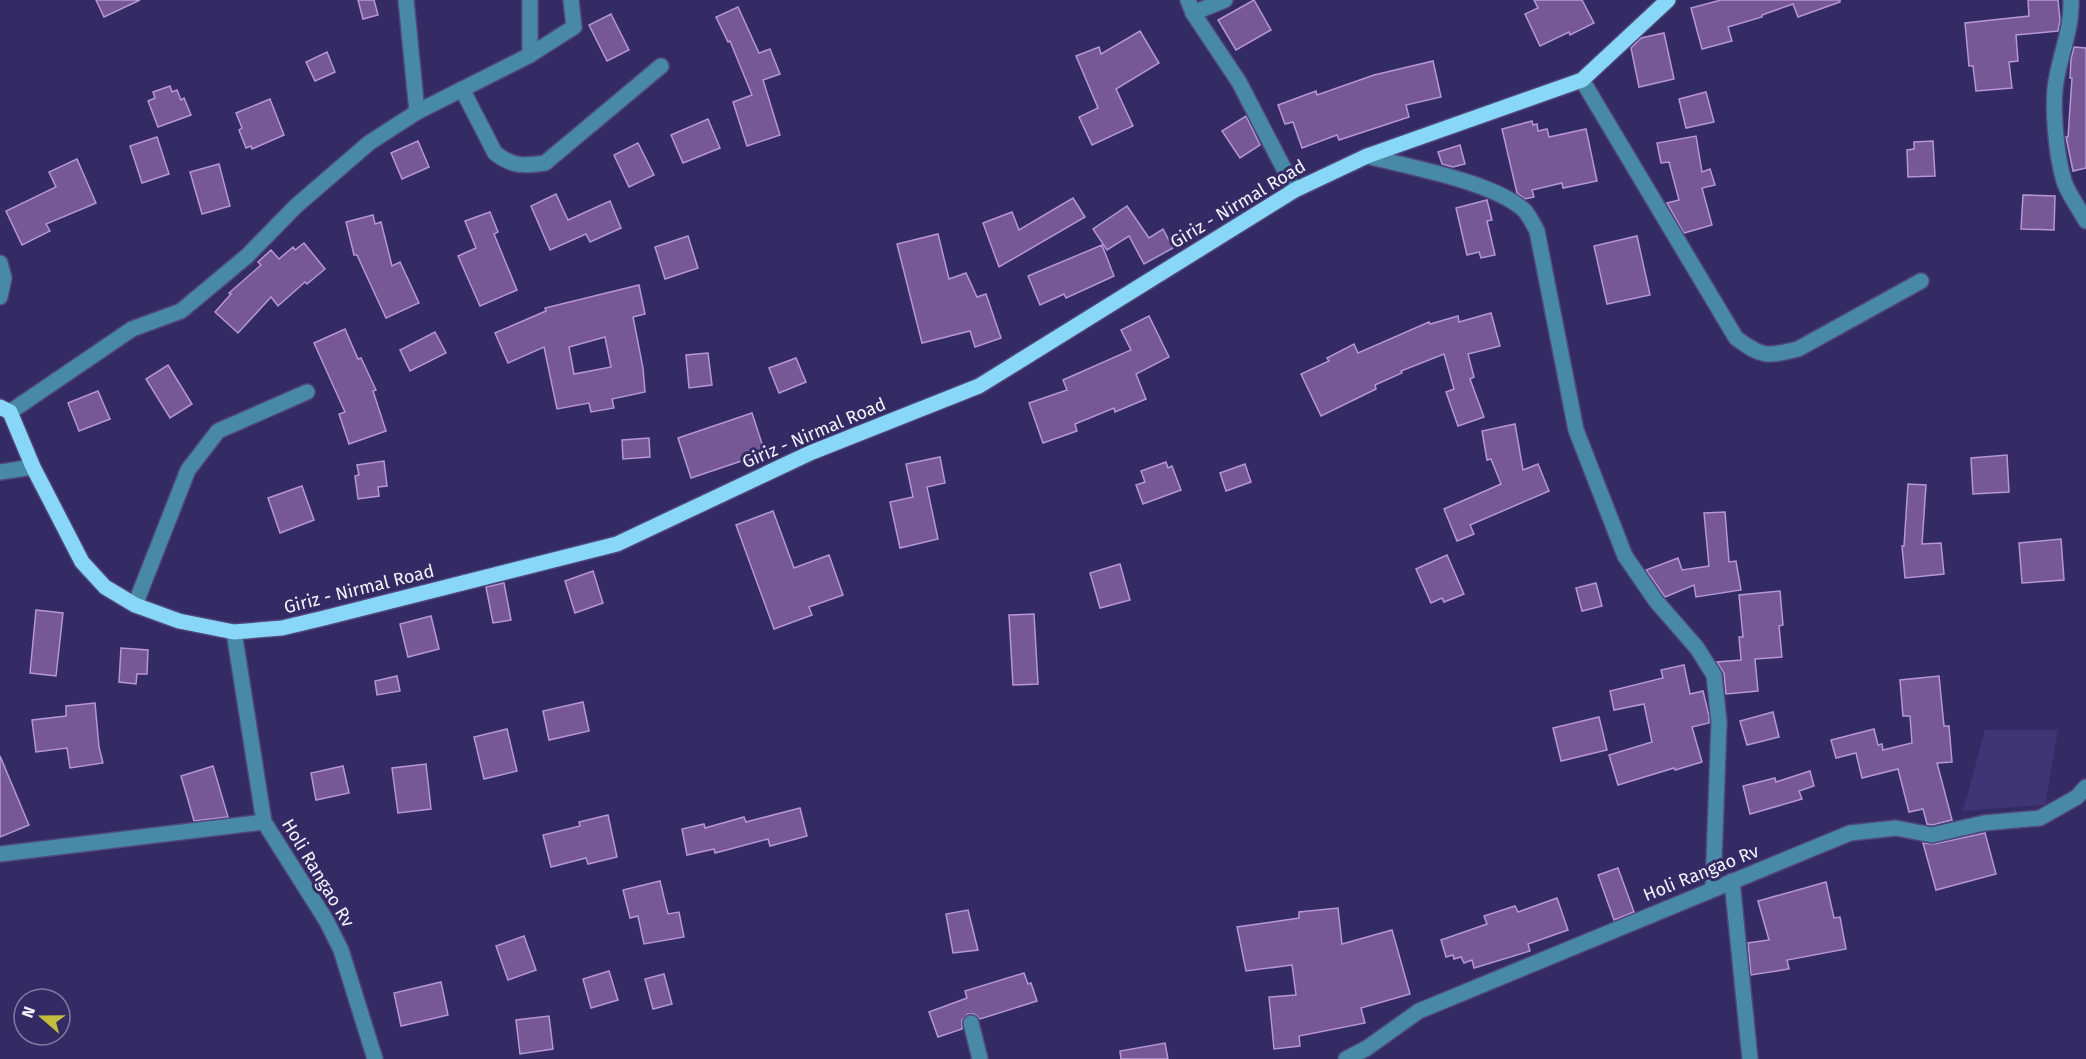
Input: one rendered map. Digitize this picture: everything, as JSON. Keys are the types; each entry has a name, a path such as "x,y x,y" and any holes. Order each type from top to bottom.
{"main road":[{"name":"Giriz - Nirmal Road","path":"5,410 82,562 105,587 135,605 178,621 234,632 282,628 324,618 617,544 810,453 979,386 1294,190 1367,156 1582,80 1668,0"}],"street":[{"path":"406,0 417,111"},
{"path":"530,0 530,55"},
{"path":"5,410 132,329 181,311 247,256 296,206 369,143 417,111 530,55 574,27 571,0"},
{"path":"1225,0 1190,6 1239,82 1294,190"},
{"path":"2071,0 2072,18 2056,79 2054,120 2064,182 2086,221"},
{"path":"462,89 495,153 505,160 524,166 545,163 661,66"},
{"path":"1582,80 1736,338 1758,354 1780,354 1798,349 1921,281"},
{"path":"1367,156 1483,187 1508,198 1524,211 1537,231 1576,430 1625,556 1656,601 1697,648 1714,675 1719,722 1713,888"},
{"path":"0,263 4,278 0,297"},
{"path":"135,605 188,470 218,431 307,392"},
{"path":"0,472 33,467"},
{"name":"Holi Rangao Rv","path":"234,632 264,822 326,920 341,950 375,1059"},
{"name":"Holi Rangao Rv","path":"1346,1059 1367,1048 1419,1011 1850,833 1896,828 1932,835 1984,823 2040,818 2077,797 2086,787"},
{"path":"0,854 264,822"},
{"path":"1732,881 1750,1059"},
{"path":"971,1023 980,1059"}],"shaded area":[{"path":"1985,730 2058,730 2045,805 1963,811"}],"building":[{"path":"96,0 140,0 104,17"},
{"path":"358,0 374,0 378,15 363,19"},
{"path":"1254,0 1271,30 1236,50 1218,20"},
{"path":"1534,0 1582,0 1594,23 1540,46 1525,14 1538,8"},
{"path":"1721,0 1840,0 1840,2 1798,17 1793,4 1762,15 1762,17 1728,27 1732,41 1702,49 1691,8"},
{"path":"2028,0 2058,0 2060,20 2058,31 2016,35 2018,61 2009,62 2012,88 1976,91 1973,66 1969,66 1965,23 2029,16"},
{"path":"738,7 759,53 770,49 780,74 763,80 780,135 747,146 733,102 752,95 730,41 728,42 716,17"},
{"path":"611,14 629,50 607,61 589,25"},
{"path":"1140,31 1159,63 1116,89 1133,126 1092,145 1079,117 1098,108 1076,56 1099,47 1101,54"},
{"path":"1664,33 1674,79 1639,87 1631,48 1641,38"},
{"path":"2074,47 2086,48 2086,168 2073,171 2066,137 2068,137 2071,59"},
{"path":"327,52 335,72 315,81 306,62"},
{"path":"1433,61 1441,97 1406,105 1409,117 1339,140 1337,135 1302,148 1293,122 1285,124 1278,105 1316,91 1317,95 1374,75"},
{"path":"170,86 172,92 177,90 181,100 184,98 191,115 158,127 148,101 155,98 153,92"},
{"path":"1706,92 1714,122 1686,128 1679,99"},
{"path":"270,99 284,135 252,149 251,146 246,148 236,113"},
{"path":"1246,116 1260,145 1240,158 1222,131"},
{"path":"708,119 720,148 683,163 671,135"},
{"path":"1532,121 1533,125 1537,124 1538,131 1547,129 1549,137 1586,129 1597,181 1563,188 1562,183 1532,190 1534,197 1525,199 1517,193 1502,129"},
{"path":"1696,136 1702,172 1710,169 1715,185 1702,188 1712,225 1684,233 1667,203 1679,200 1669,162 1661,163 1657,143"},
{"path":"157,137 169,174 142,183 130,146"},
{"path":"418,141 429,167 402,179 391,153"},
{"path":"1933,141 1935,176 1908,177 1907,150 1914,149 1914,142"},
{"path":"638,143 654,175 629,187 614,155"},
{"path":"1460,145 1465,164 1453,167 1442,164 1438,152"},
{"path":"77,159 96,203 46,224 50,231 22,245 6,211 56,187 49,172"},
{"path":"219,164 230,206 202,214 190,172"},
{"path":"556,194 568,220 610,201 621,228 590,242 586,234 550,250 531,206"},
{"path":"2023,195 2055,196 2054,230 2021,229"},
{"path":"1073,198 1085,217 999,267 983,223 1012,212 1019,230"},
{"path":"1487,200 1492,220 1487,221 1495,255 1481,258 1479,252 1467,255 1456,208"},
{"path":"1127,206 1149,238 1163,229 1173,248 1144,264 1129,236 1107,250 1093,229"},
{"path":"490,212 498,232 494,234 517,290 480,306 458,256 476,248 465,221"},
{"path":"373,215 375,224 381,222 392,266 400,262 419,303 386,318 357,255 354,255 346,222"},
{"path":"938,234 949,279 966,273 977,297 986,294 1001,338 975,347 970,331 922,343 897,244"},
{"path":"688,236 698,268 665,279 655,247"},
{"path":"1637,236 1650,295 1607,304 1594,246"},
{"path":"304,243 325,269 307,284 305,282 278,306 271,297 238,333 215,312 231,294 229,293 261,265 258,262 271,250 279,259 293,247 295,250"},
{"path":"1102,245 1114,276 1066,298 1064,294 1040,305 1028,276"},
{"path":"639,285 645,314 633,317 643,368 645,392 612,399 614,408 591,412 589,403 557,409 544,347 508,363 495,333 546,311 545,308","holes":["605,337 611,367 574,374 569,347"]},
{"path":"1491,313 1500,346 1468,354 1474,377 1470,379 1484,417 1458,426 1446,392 1454,389 1444,354 1401,371 1402,373 1375,385 1376,389 1321,416 1301,374 1329,361 1327,358 1354,344 1358,353 1429,322 1430,324 1458,316 1459,322"},
{"path":"1149,316 1169,357 1136,374 1146,399 1115,412 1114,408 1075,424 1077,431 1043,443 1029,403 1067,390 1063,380 1131,350 1121,330"},
{"path":"345,329 358,359 361,358 376,390 373,391 386,431 349,444 339,414 345,412 314,343"},
{"path":"435,332 446,353 410,371 400,350"},
{"path":"708,353 712,385 689,388 686,355"},
{"path":"796,358 806,382 779,393 769,368"},
{"path":"168,365 192,404 170,418 146,379"},
{"path":"98,391 110,419 79,431 68,403"},
{"path":"752,413 765,453 691,478 678,438"},
{"path":"1515,424 1523,470 1538,464 1549,491 1470,525 1474,534 1457,541 1444,509 1501,484 1491,459 1487,460 1482,431"},
{"path":"649,438 650,457 623,459 622,440"},
{"path":"2007,455 2009,492 1973,494 1971,458"},
{"path":"940,457 945,483 927,487 938,539 900,548 890,502 913,497 906,464"},
{"path":"384,461 387,486 378,487 379,496 358,499 355,476 359,475 357,465"},
{"path":"1166,462 1168,468 1172,466 1181,490 1143,504 1136,485 1145,482 1141,471"},
{"path":"1245,464 1251,482 1226,491 1220,473"},
{"path":"1908,484 1926,485 1922,544 1941,543 1944,574 1905,578 1902,546 1904,546"},
{"path":"302,486 314,520 280,533 268,498"},
{"path":"773,511 794,568 829,555 843,595 809,607 812,615 774,629 736,525"},
{"path":"1725,512 1729,562 1736,561 1741,590 1696,597 1694,585 1665,597 1646,570 1678,558 1682,570 1709,566 1704,513"},
{"path":"2061,539 2064,580 2022,583 2019,543"},
{"path":"1447,555 1464,594 1444,602 1442,598 1431,603 1416,569"},
{"path":"1120,564 1130,600 1100,608 1090,573"},
{"path":"593,571 603,603 575,613 565,581"},
{"path":"504,583 511,620 493,623 486,587"},
{"path":"1596,583 1602,606 1582,611 1576,588"},
{"path":"1780,591 1783,625 1779,626 1782,657 1755,659 1758,691 1726,694 1724,673 1717,662 1741,660 1739,637 1743,637 1739,595"},
{"path":"36,610 63,613 56,676 30,673"},
{"path":"1034,614 1038,684 1013,685 1009,615"},
{"path":"431,616 439,649 408,657 400,624"},
{"path":"121,648 148,650 147,674 137,674 136,684 119,682"},
{"path":"1684,665 1690,694 1703,691 1709,716 1709,723 1692,727 1702,762 1618,785 1609,755 1652,742 1644,704 1614,710 1610,691 1663,678 1661,670"},
{"path":"397,676 400,691 377,695 375,681"},
{"path":"1939,676 1944,726 1949,726 1952,762 1937,763 1952,820 1932,825 1927,824 1923,809 1909,812 1898,769 1862,778 1856,753 1836,758 1831,740 1874,729 1878,745 1882,744 1883,750 1912,743 1910,716 1903,716 1900,680"},
{"path":"583,702 589,731 549,740 543,711"},
{"path":"95,703 99,747 103,763 70,768 67,748 36,752 32,720 66,716 66,706"},
{"path":"1773,712 1779,737 1747,745 1740,721"},
{"path":"1599,717 1607,750 1561,761 1553,728"},
{"path":"507,729 517,771 484,779 474,737"},
{"path":"0,756 29,825 0,837"},
{"path":"426,764 431,809 398,813 392,768"},
{"path":"213,766 228,817 194,821 181,776"},
{"path":"343,766 349,793 316,800 311,773"},
{"path":"1810,771 1814,786 1799,791 1802,799 1750,814 1743,786 1775,778 1776,782"},
{"path":"800,808 807,836 770,846 768,839 715,853 714,849 687,855 682,829 704,824 705,828 744,817 746,822"},
{"path":"608,815 617,857 588,864 586,858 551,867 543,835 580,826 579,822"},
{"path":"1985,833 1996,874 1936,890 1923,843 1934,844"},
{"path":"1618,868 1634,912 1614,920 1598,875"},
{"path":"660,881 668,914 679,912 684,937 644,944 638,916 630,918 623,890"},
{"path":"1826,882 1834,918 1840,917 1846,949 1787,960 1789,969 1751,975 1748,943 1769,940 1758,901"},
{"path":"1557,898 1568,930 1528,944 1530,951 1474,968 1472,960 1464,963 1461,957 1454,959 1453,955 1446,957 1441,940 1487,924 1484,916 1515,906 1518,912"},
{"path":"1338,908 1342,944 1392,930 1410,994 1361,1008 1365,1023 1299,1036 1300,1046 1274,1049 1269,997 1296,995 1292,965 1246,971 1237,927 1299,918 1299,912"},
{"path":"968,910 978,950 953,953 946,914"},
{"path":"524,936 536,970 508,980 496,946"},
{"path":"609,971 618,1000 591,1008 583,979"},
{"path":"1024,973 1028,984 1031,983 1037,1001 980,1019 974,1014 968,1014 962,1020 962,1029 938,1037 929,1012 967,998 965,991"},
{"path":"664,974 672,1004 653,1009 645,979"},
{"path":"441,982 448,1015 401,1026 394,993"},
{"path":"549,1016 553,1049 520,1054 516,1020"},
{"path":"1165,1043 1168,1059 1121,1059 1120,1051"}]}
